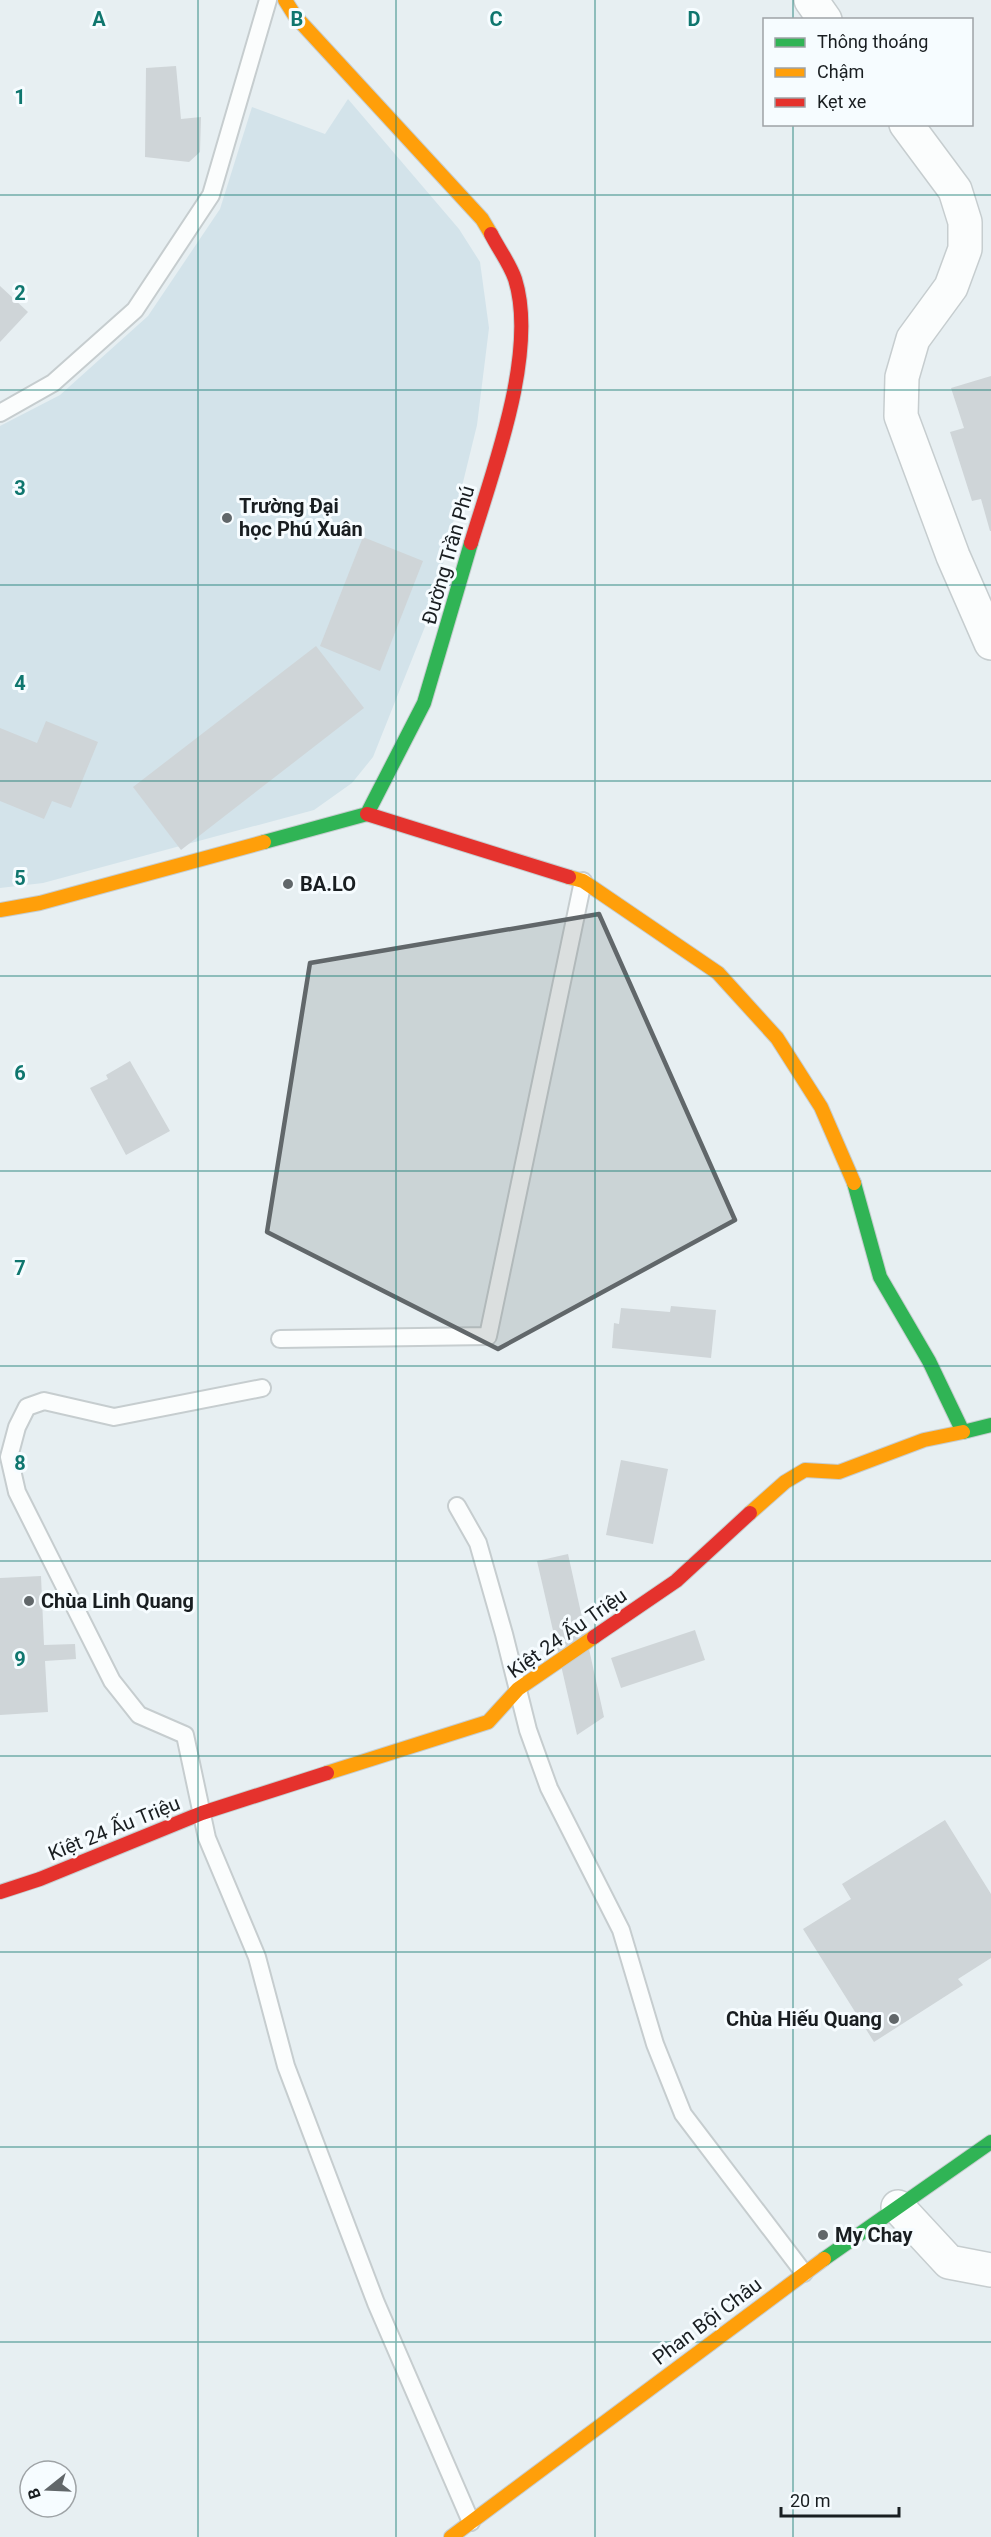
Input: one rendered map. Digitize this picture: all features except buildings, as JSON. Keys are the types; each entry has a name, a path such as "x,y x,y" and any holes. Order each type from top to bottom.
{"street":[{"name":"Đường Trần Phú","path":"285,0 295,16 482,219 515,278 523,332 509,415 424,703 367,814"},
{"path":"811,0 824,18"},
{"path":"907,126 955,190 965,222 965,249 951,287 913,339 902,377 902,416 952,556 991,643"},
{"path":"0,910 40,903 367,814 583,881 718,973 777,1038 821,1107 858,1193 880,1277 929,1362 963,1431"},
{"name":"Kiệt 24 Ấu Triệu","path":"0,1892 40,1879 202,1813 488,1722 518,1689 676,1581 785,1482 805,1470 839,1472 904,1446 991,1425"},
{"name":"Phan Bội Châu","path":"451,2537 804,2273 991,2142"},
{"path":"898,2207 949,2262 991,2270"}],"lane":[{"path":"0,413 53,383 135,310 205,205 211,195 268,0"},
{"path":"280,1339 488,1335 583,881"},
{"path":"262,1388 114,1417 44,1401 27,1407 17,1427 9,1457 17,1492 112,1681 139,1715 185,1735 207,1838 257,1957 286,2066 360,2260 471,2522"},
{"path":"457,1506 478,1543 528,1730 549,1788 621,1930 655,2044 682,2114 804,2273"}],"highlighted area":[{"path":"599,914 735,1220 498,1349 267,1232 310,963"}],"shaded area":[{"name":"Trường Đại học Phú Xuân","path":"348,99 459,229 480,262 489,328 477,425 432,609 373,757 352,783 314,810 43,883 0,888 0,426 60,395 148,316 220,209 252,107 325,134"}],"traffic: fast":[{"path":"264,842 367,814 424,703 471,543"},
{"path":"854,1183 880,1277 929,1361 963,1432 991,1425"},
{"path":"824,2259 991,2142"}],"traffic: slow":[{"path":"285,0 295,16 482,219 491,234"},
{"path":"0,910 40,903 264,842"},
{"path":"569,877 583,881 718,973 777,1038 821,1107 854,1183"},
{"path":"750,1513 785,1482 805,1470 839,1472 924,1440 963,1432"},
{"path":"327,1773 488,1722 518,1689 594,1637"},
{"path":"451,2537 824,2259"}],"traffic: jam":[{"path":"471,543 510,411 521,341 521,308 515,279 491,234"},
{"path":"367,814 569,877"},
{"path":"594,1637 676,1581 750,1513"},
{"path":"0,1892 40,1879 202,1813 327,1773"}],"place":[{"name":"Trường Đại học Phú Xuân","path":"227,518"},
{"name":"BA.LO","path":"288,884"},
{"name":"Chùa Linh Quang","path":"29,1601"},
{"name":"Chùa Hiếu Quang","path":"894,2019"},
{"name":"My Chay","path":"823,2235"}]}
